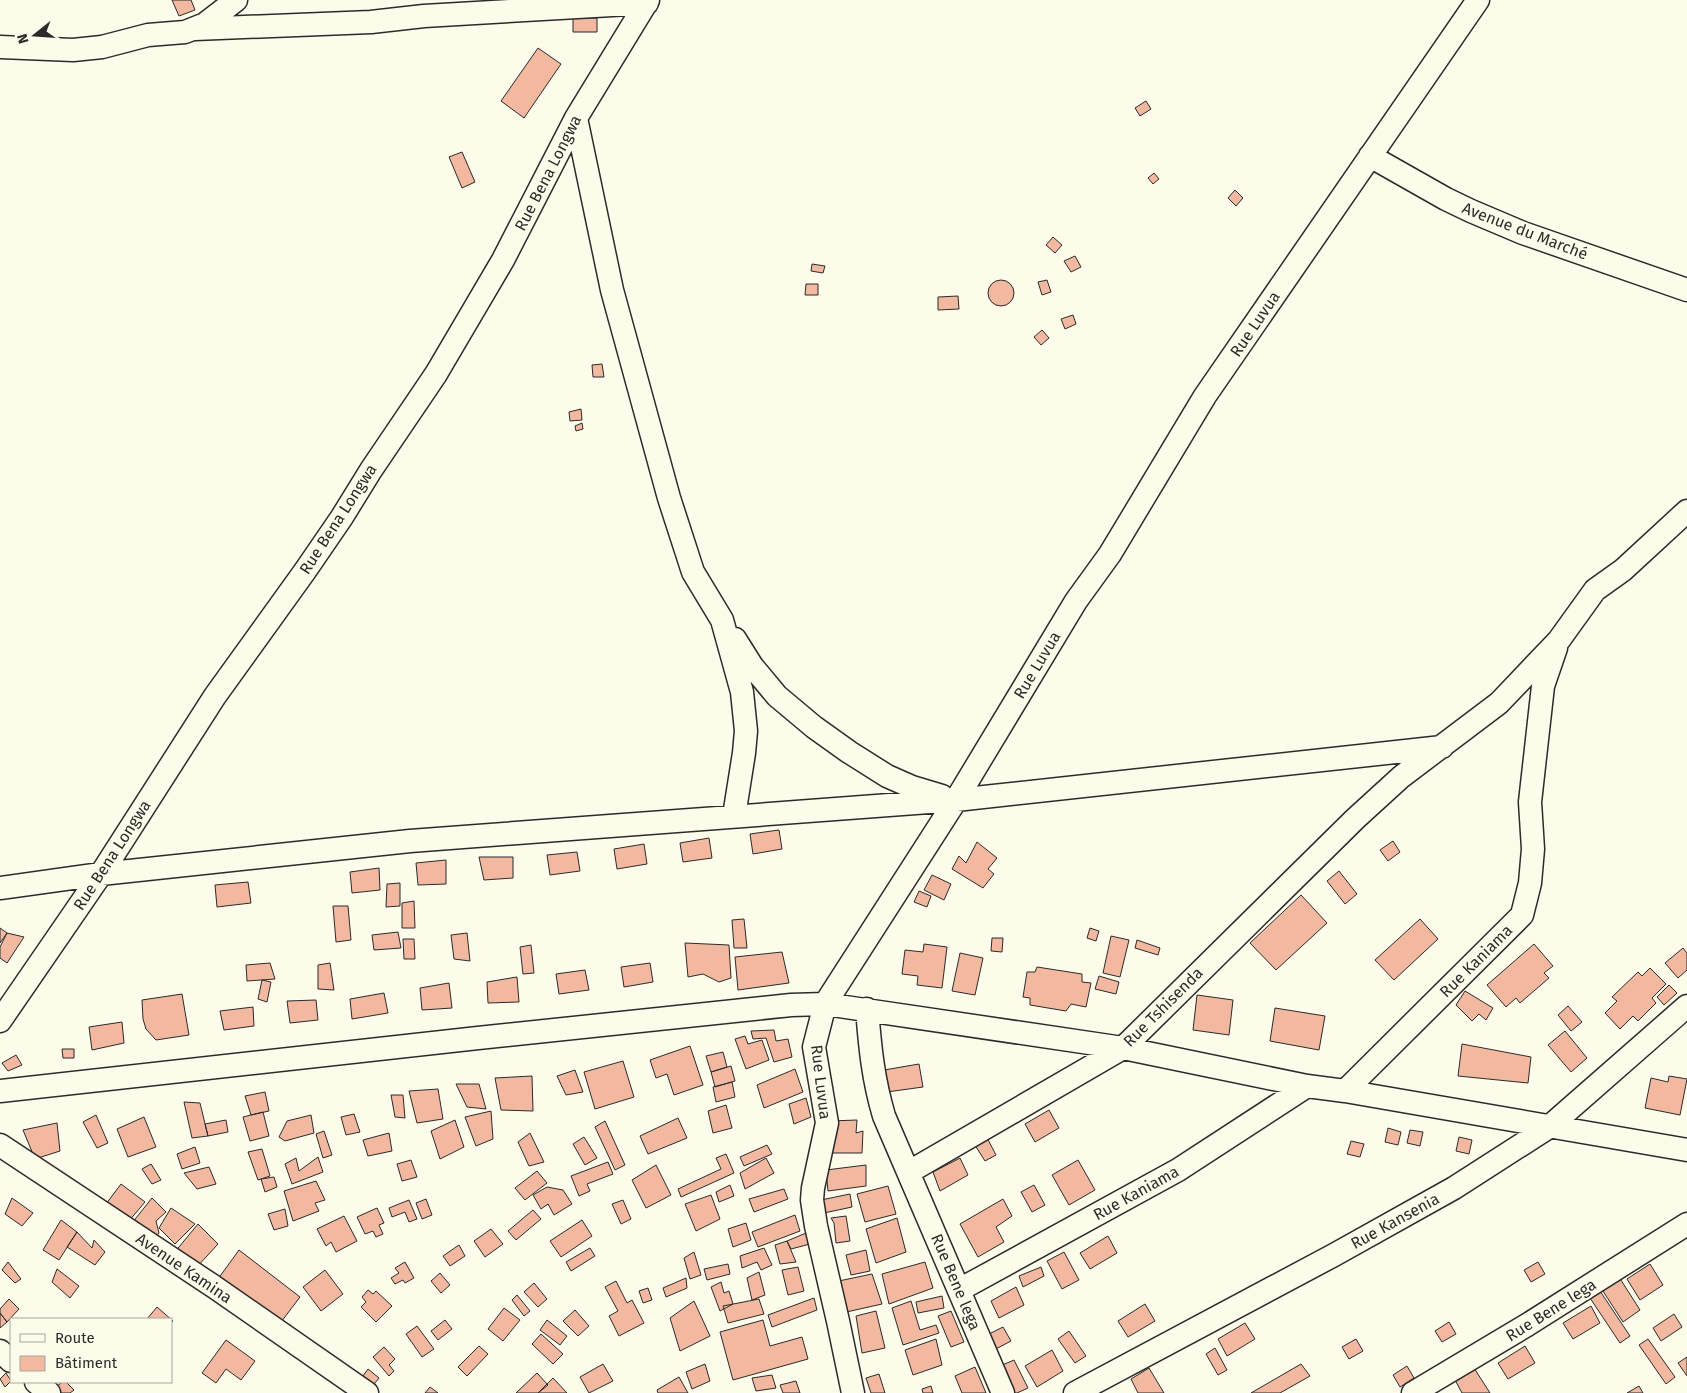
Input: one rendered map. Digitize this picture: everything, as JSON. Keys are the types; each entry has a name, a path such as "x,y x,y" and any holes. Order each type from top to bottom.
{"street":[{"path":"195,29 236,0"},
{"name":"Rue Luvua","path":"853,1393 812,1200 828,1123 814,1047 825,1004 956,800 1076,601 1110,554 1205,396 1478,0"},
{"path":"0,47 73,50 102,47 148,35 184,32 195,29 371,22 429,8 648,1"},
{"name":"Rue Bena Longwa","path":"0,1021 101,874 215,696 316,555 436,374 503,260 576,118 648,1"},
{"path":"576,118 612,290 669,498 694,572 752,666 777,696 814,727 887,776 912,787 956,800"},
{"name":"Avenue du Marché","path":"1370,156 1446,199 1523,233 1687,290"},
{"path":"1559,640 1595,590 1623,570 1687,511"},
{"path":"722,620 742,692 745,713 744,753 734,816"},
{"name":"Rue Tshisenda","path":"909,1172 1122,1048 1250,920 1355,819 1401,777 1442,748 1499,703 1559,640"},
{"name":"Rue Kaniama","path":"1345,1091 1522,915 1530,883 1533,849 1530,802 1542,686 1559,640"},
{"path":"0,888 101,874 410,841 956,800 1442,748"},
{"path":"0,1091 791,1005 825,1004 1122,1048 1307,1086 1687,1150"},
{"name":"Rue Kansenia","path":"1075,1393 1334,1255 1454,1188 1549,1127 1687,1006"},
{"name":"Rue Bene lega","path":"867,1009 876,1090 884,1116 1003,1393"},
{"name":"Rue Kaniama","path":"959,1290 1178,1170 1307,1086"},
{"name":"Avenue Kamina","path":"0,1145 213,1286 357,1390"},
{"name":"Rue Bene lega","path":"1413,1393 1527,1325 1687,1224"},
{"path":"0,1351 10,1360"},
{"path":"37,1383 49,1393"}],"building":[{"path":"172,0 191,0 195,10 179,16"},
{"path":"573,18 597,18 597,32 573,32"},
{"path":"538,48 561,64 524,118 501,101"},
{"path":"1146,101 1151,109 1140,116 1135,108"},
{"path":"462,152 475,182 462,188 449,157"},
{"path":"1154,173 1159,179 1153,184 1148,178"},
{"path":"1235,190 1243,198 1236,206 1228,198"},
{"path":"1053,237 1062,245 1055,253 1046,245"},
{"path":"1075,256 1081,267 1071,272 1064,261"},
{"path":"812,264 825,266 823,273 811,271"},
{"path":"1001,280 1010,284 1014,293 1010,302 1001,306 992,302 988,293 992,284"},
{"path":"1047,280 1051,292 1042,295 1038,282"},
{"path":"806,284 818,284 818,295 805,295"},
{"path":"958,296 959,309 938,310 938,297"},
{"path":"1073,315 1076,324 1065,329 1061,319"},
{"path":"1042,330 1049,338 1041,345 1034,337"},
{"path":"602,364 604,377 593,377 592,365"},
{"path":"581,409 582,420 570,421 569,412"},
{"path":"582,423 583,429 576,431 575,426"},
{"path":"779,830 782,849 753,854 750,834"},
{"path":"709,838 712,858 683,862 680,843"},
{"path":"1393,841 1400,852 1388,861 1380,850"},
{"path":"977,842 997,858 988,869 994,874 983,888 952,869 959,856 966,863"},
{"path":"644,844 647,864 617,869 614,849"},
{"path":"577,852 580,871 550,875 547,855"},
{"path":"479,857 513,857 513,878 484,880"},
{"path":"446,860 446,884 418,885 416,863"},
{"path":"379,868 380,890 352,893 350,872"},
{"path":"1339,871 1357,894 1345,904 1327,881"},
{"path":"932,875 951,884 944,900 924,890"},
{"path":"248,882 251,903 217,907 215,885"},
{"path":"400,883 400,906 386,907 387,884"},
{"path":"919,891 931,896 927,907 914,902"},
{"path":"1301,895 1327,923 1276,970 1250,943"},
{"path":"414,901 415,928 402,928 402,903"},
{"path":"333,906 348,906 351,940 336,942"},
{"path":"744,919 747,948 734,948 732,920"},
{"path":"1420,919 1438,939 1394,980 1375,960"},
{"path":"0,928 7,933 0,943"},
{"path":"1090,928 1099,931 1096,941 1087,938"},
{"path":"398,932 401,948 374,950 372,935"},
{"path":"7,933 24,937 7,963 0,958 0,947"},
{"path":"467,933 470,961 454,959 451,935"},
{"path":"1111,936 1129,940 1120,977 1103,973"},
{"path":"992,938 1003,938 1002,952 991,951"},
{"path":"403,939 414,939 415,959 404,959"},
{"path":"1137,940 1160,948 1158,955 1135,948"},
{"path":"685,943 729,945 731,978 719,982 703,974 688,977"},
{"path":"924,944 947,947 942,988 917,985 918,976 902,974 905,950 923,952"},
{"path":"1534,944 1553,966 1544,973 1549,978 1520,1003 1516,998 1506,1007 1487,985"},
{"path":"531,945 534,973 523,974 520,947"},
{"path":"1683,948 1687,953 1687,970 1678,978 1665,963"},
{"path":"782,952 789,983 738,990 735,957"},
{"path":"960,953 983,958 975,995 952,991"},
{"path":"270,963 275,979 247,981 246,965"},
{"path":"330,963 334,990 318,989 318,965"},
{"path":"650,963 653,982 624,987 621,967"},
{"path":"1037,967 1082,974 1082,982 1091,983 1086,1007 1071,1004 1066,1011 1030,1005 1030,998 1023,997 1027,972 1035,972"},
{"path":"1650,968 1666,984 1652,998 1656,1003 1638,1021 1633,1016 1620,1029 1605,1013 1617,1001 1612,997 1638,972 1642,976"},
{"path":"585,970 589,990 559,994 556,974"},
{"path":"1099,976 1119,982 1116,994 1095,989"},
{"path":"517,977 519,1002 488,1003 487,982"},
{"path":"262,980 271,982 267,1002 258,999"},
{"path":"449,983 452,1008 422,1010 420,988"},
{"path":"1669,985 1677,993 1664,1005 1657,997"},
{"path":"1465,991 1493,1008 1486,1020 1479,1014 1472,1021 1456,1005"},
{"path":"384,993 388,1013 352,1019 350,999"},
{"path":"182,994 189,1035 156,1040 146,1029 143,1019 142,1000"},
{"path":"1197,995 1233,1000 1229,1035 1193,1030"},
{"path":"316,1000 318,1020 290,1023 287,1001"},
{"path":"1568,1006 1582,1022 1571,1031 1558,1015"},
{"path":"253,1007 254,1026 224,1030 220,1011"},
{"path":"1275,1008 1325,1016 1319,1050 1270,1041"},
{"path":"122,1022 124,1043 92,1050 89,1027"},
{"path":"774,1030 776,1041 788,1039 792,1057 774,1062 766,1038 753,1039 751,1031"},
{"path":"1565,1031 1587,1058 1571,1072 1548,1045"},
{"path":"745,1036 748,1044 762,1040 769,1060 746,1069 735,1039"},
{"path":"1462,1044 1531,1057 1528,1083 1458,1076"},
{"path":"690,1046 703,1085 674,1095 667,1074 656,1078 650,1060"},
{"path":"62,1049 74,1049 74,1058 63,1058"},
{"path":"723,1052 727,1067 711,1072 706,1056"},
{"path":"16,1055 22,1065 8,1071 2,1063"},
{"path":"623,1061 634,1097 595,1109 584,1072"},
{"path":"919,1064 923,1087 887,1092 884,1070"},
{"path":"731,1066 735,1081 715,1087 711,1072"},
{"path":"795,1069 803,1092 764,1108 757,1085"},
{"path":"575,1070 583,1092 566,1095 557,1076"},
{"path":"532,1076 533,1111 501,1110 495,1078"},
{"path":"1669,1076 1687,1079 1680,1115 1645,1108 1651,1078 1668,1082"},
{"path":"732,1082 735,1097 716,1102 713,1087"},
{"path":"456,1084 479,1084 486,1109 467,1107"},
{"path":"438,1089 443,1119 417,1123 409,1091"},
{"path":"265,1092 269,1111 251,1115 245,1096"},
{"path":"391,1095 403,1095 405,1118 395,1117"},
{"path":"806,1098 811,1117 794,1124 789,1104"},
{"path":"184,1102 200,1103 208,1136 192,1138"},
{"path":"726,1105 732,1128 713,1133 708,1111"},
{"path":"1049,1110 1059,1128 1035,1142 1025,1124"},
{"path":"491,1111 493,1139 476,1146 465,1117"},
{"path":"263,1112 269,1136 250,1141 243,1117"},
{"path":"354,1114 360,1132 346,1135 341,1117"},
{"path":"96,1115 108,1143 97,1148 83,1122"},
{"path":"311,1115 314,1133 285,1141 279,1137 287,1121"},
{"path":"144,1117 156,1147 128,1157 117,1129"},
{"path":"678,1118 687,1138 648,1154 640,1136"},
{"path":"226,1120 228,1132 208,1136 205,1124"},
{"path":"455,1120 464,1147 440,1159 431,1131"},
{"path":"857,1120 856,1133 863,1131 862,1153 829,1153 830,1121"},
{"path":"605,1121 625,1165 615,1170 595,1127"},
{"path":"57,1123 60,1151 35,1159 23,1130"},
{"path":"1388,1128 1401,1132 1398,1145 1385,1142"},
{"path":"1410,1130 1423,1132 1420,1146 1407,1143"},
{"path":"324,1131 332,1155 323,1158 316,1134"},
{"path":"389,1133 392,1151 368,1156 363,1140"},
{"path":"530,1133 544,1162 529,1166 518,1142"},
{"path":"985,1134 996,1155 985,1161 973,1142"},
{"path":"584,1137 597,1158 585,1165 573,1144"},
{"path":"1459,1137 1472,1140 1469,1154 1456,1151"},
{"path":"1351,1141 1364,1144 1360,1157 1347,1154"},
{"path":"767,1145 772,1154 744,1166 740,1157"},
{"path":"195,1147 200,1163 182,1169 177,1154"},
{"path":"262,1149 270,1176 258,1180 248,1152"},
{"path":"726,1154 734,1173 681,1197 678,1189 721,1169 716,1158"},
{"path":"318,1157 323,1172 292,1184 285,1164 296,1158 299,1171"},
{"path":"766,1158 774,1173 745,1189 740,1173"},
{"path":"960,1158 968,1175 940,1191 933,1172"},
{"path":"411,1160 417,1177 402,1181 397,1164"},
{"path":"1078,1160 1095,1190 1069,1205 1052,1175"},
{"path":"608,1162 613,1174 587,1184 590,1191 579,1196 571,1176"},
{"path":"151,1164 161,1180 152,1184 142,1169"},
{"path":"656,1165 671,1195 646,1208 632,1180"},
{"path":"866,1165 866,1186 828,1191 826,1170"},
{"path":"209,1167 216,1184 197,1189 184,1173"},
{"path":"537,1171 547,1183 525,1200 515,1188"},
{"path":"274,1177 277,1187 265,1192 261,1179"},
{"path":"316,1181 325,1200 315,1203 319,1211 293,1221 284,1191"},
{"path":"121,1184 145,1202 128,1222 106,1204"},
{"path":"730,1185 734,1196 719,1202 716,1192"},
{"path":"1034,1185 1045,1205 1032,1212 1021,1192"},
{"path":"888,1186 896,1214 865,1222 857,1194"},
{"path":"547,1187 563,1190 572,1204 554,1215 548,1204 541,1209 533,1195"},
{"path":"784,1189 788,1199 754,1212 749,1199"},
{"path":"850,1194 852,1207 819,1214 816,1201"},
{"path":"711,1195 720,1219 696,1231 685,1204"},
{"path":"12,1198 33,1213 22,1226 5,1214"},
{"path":"152,1198 166,1212 156,1221 159,1233 151,1243 128,1228"},
{"path":"426,1199 432,1215 422,1219 416,1203"},
{"path":"1003,1199 1012,1216 996,1227 1004,1242 978,1257 960,1224"},
{"path":"409,1200 417,1219 409,1222 405,1212 392,1217 389,1208"},
{"path":"623,1200 631,1219 621,1224 612,1204"},
{"path":"171,1208 195,1224 175,1244 159,1228"},
{"path":"377,1208 384,1223 379,1225 383,1234 376,1237 373,1231 365,1234 357,1217"},
{"path":"285,1209 288,1226 274,1230 268,1214"},
{"path":"533,1210 541,1219 516,1240 508,1231"},
{"path":"795,1215 800,1231 758,1247 752,1232"},
{"path":"344,1216 357,1241 336,1252 331,1242 326,1246 317,1229"},
{"path":"846,1216 850,1241 836,1243 834,1223 831,1218"},
{"path":"897,1218 906,1252 876,1263 866,1229"},
{"path":"61,1220 77,1232 59,1260 43,1250"},
{"path":"582,1220 592,1236 561,1257 550,1241"},
{"path":"746,1223 751,1240 733,1247 728,1229"},
{"path":"198,1224 218,1244 195,1269 174,1253"},
{"path":"491,1229 503,1244 485,1257 474,1241"},
{"path":"77,1232 92,1248 94,1240 105,1252 95,1265 67,1247"},
{"path":"806,1233 810,1244 791,1249 787,1241"},
{"path":"1108,1236 1117,1253 1090,1269 1080,1253"},
{"path":"787,1241 796,1262 780,1264 775,1245"},
{"path":"459,1245 465,1256 450,1266 443,1256"},
{"path":"590,1248 595,1256 571,1271 566,1262"},
{"path":"764,1248 772,1265 761,1270 757,1262 742,1268 740,1256"},
{"path":"239,1250 300,1297 278,1326 218,1279"},
{"path":"866,1250 870,1271 851,1275 846,1255"},
{"path":"694,1252 701,1275 690,1279 684,1258"},
{"path":"1064,1252 1079,1280 1062,1289 1047,1261"},
{"path":"8,1262 21,1279 15,1283 2,1270"},
{"path":"405,1262 414,1278 405,1283 403,1280 395,1284 391,1278 399,1273 395,1268"},
{"path":"925,1262 933,1288 889,1304 882,1274"},
{"path":"1538,1262 1545,1274 1531,1282 1524,1270"},
{"path":"728,1264 730,1274 707,1280 704,1269"},
{"path":"1650,1264 1663,1285 1640,1300 1627,1279"},
{"path":"798,1267 804,1291 788,1295 782,1270"},
{"path":"1041,1267 1044,1276 1023,1287 1019,1276"},
{"path":"57,1269 79,1286 70,1298 52,1282"},
{"path":"325,1270 343,1294 321,1311 303,1287"},
{"path":"759,1272 765,1295 752,1300 747,1278"},
{"path":"440,1273 450,1285 441,1293 431,1281"},
{"path":"872,1274 882,1304 842,1313 834,1282"},
{"path":"1619,1277 1640,1310 1623,1322 1601,1288"},
{"path":"686,1278 687,1288 666,1297 663,1288"},
{"path":"616,1281 627,1303 632,1300 644,1323 619,1336 609,1316 618,1311 605,1287"},
{"path":"721,1282 724,1293 729,1291 733,1304 720,1311 711,1287"},
{"path":"534,1283 547,1299 538,1307 524,1292"},
{"path":"1016,1287 1024,1305 999,1318 991,1301"},
{"path":"648,1288 652,1300 643,1303 639,1291"},
{"path":"1598,1288 1630,1336 1620,1343 1588,1295"},
{"path":"368,1290 373,1294 376,1291 392,1306 376,1322 361,1307 366,1302 362,1297"},
{"path":"517,1295 530,1311 524,1316 512,1300"},
{"path":"942,1296 944,1308 918,1313 916,1302"},
{"path":"814,1298 817,1310 772,1327 768,1315"},
{"path":"9,1299 19,1309 7,1322 0,1313 0,1309"},
{"path":"759,1299 764,1314 728,1323 723,1306"},
{"path":"694,1301 710,1336 680,1351 670,1318"},
{"path":"911,1301 920,1330 936,1325 939,1333 903,1345 892,1308"},
{"path":"1145,1304 1155,1321 1128,1337 1118,1321"},
{"path":"1591,1306 1600,1323 1573,1339 1563,1323"},
{"path":"157,1307 170,1318 148,1318"},
{"path":"504,1308 520,1320 503,1341 488,1329"},
{"path":"575,1310 589,1326 578,1336 563,1321"},
{"path":"876,1311 885,1348 862,1353 856,1316"},
{"path":"951,1311 964,1342 951,1347 938,1316"},
{"path":"0,1313 7,1322 0,1328"},
{"path":"1674,1314 1682,1327 1661,1341 1653,1328"},
{"path":"445,1320 452,1329 438,1340 431,1331"},
{"path":"547,1320 567,1336 560,1345 540,1330"},
{"path":"763,1320 770,1346 802,1337 808,1359 733,1380 720,1332"},
{"path":"1449,1322 1456,1334 1442,1342 1435,1331"},
{"path":"1245,1323 1255,1339 1227,1356 1218,1339"},
{"path":"417,1326 434,1349 422,1357 406,1334"},
{"path":"1003,1327 1011,1341 990,1352 985,1336"},
{"path":"1069,1331 1086,1356 1075,1363 1058,1339"},
{"path":"541,1334 563,1354 553,1364 532,1344"},
{"path":"936,1339 942,1365 913,1375 905,1350"},
{"path":"1356,1339 1363,1351 1349,1359 1342,1347"},
{"path":"1648,1339 1675,1377 1666,1384 1639,1345"},
{"path":"226,1340 255,1361 241,1380 226,1369 216,1383 202,1373"},
{"path":"479,1346 488,1354 467,1376 458,1367"},
{"path":"1525,1346 1535,1363 1508,1379 1498,1363"},
{"path":"384,1347 395,1359 389,1365 394,1371 389,1376 373,1357"},
{"path":"1215,1348 1227,1370 1218,1375 1206,1354"},
{"path":"1052,1350 1063,1371 1037,1387 1025,1366"},
{"path":"1687,1357 1687,1376 1678,1363"},
{"path":"1014,1360 1028,1388 1017,1393 1004,1393 993,1369"},
{"path":"603,1364 613,1381 589,1393 580,1377"},
{"path":"705,1364 710,1381 692,1389 686,1372"},
{"path":"1301,1364 1310,1376 1280,1393 1251,1393"},
{"path":"1407,1366 1414,1378 1400,1387 1393,1375"},
{"path":"975,1367 986,1393 962,1393 955,1376"},
{"path":"1149,1368 1164,1393 1138,1393 1131,1379"},
{"path":"1474,1368 1490,1393 1462,1393 1454,1378"},
{"path":"368,1369 379,1378 371,1388 360,1380"},
{"path":"6,1373 10,1382 5,1387 0,1379"},
{"path":"537,1373 548,1385 538,1393 516,1393"},
{"path":"879,1374 885,1393 871,1393 866,1378"},
{"path":"772,1375 776,1388 756,1391 752,1378"},
{"path":"679,1377 688,1393 658,1393 657,1390"},
{"path":"553,1378 567,1393 538,1393"},
{"path":"796,1381 800,1393 783,1393 780,1385"},
{"path":"61,1383 67,1383 74,1390 70,1393 56,1393 53,1390"},
{"path":"931,1386 933,1393 923,1393 922,1389"},
{"path":"1639,1386 1643,1393 1627,1393"},
{"path":"430,1387 438,1393 425,1393"}]}
